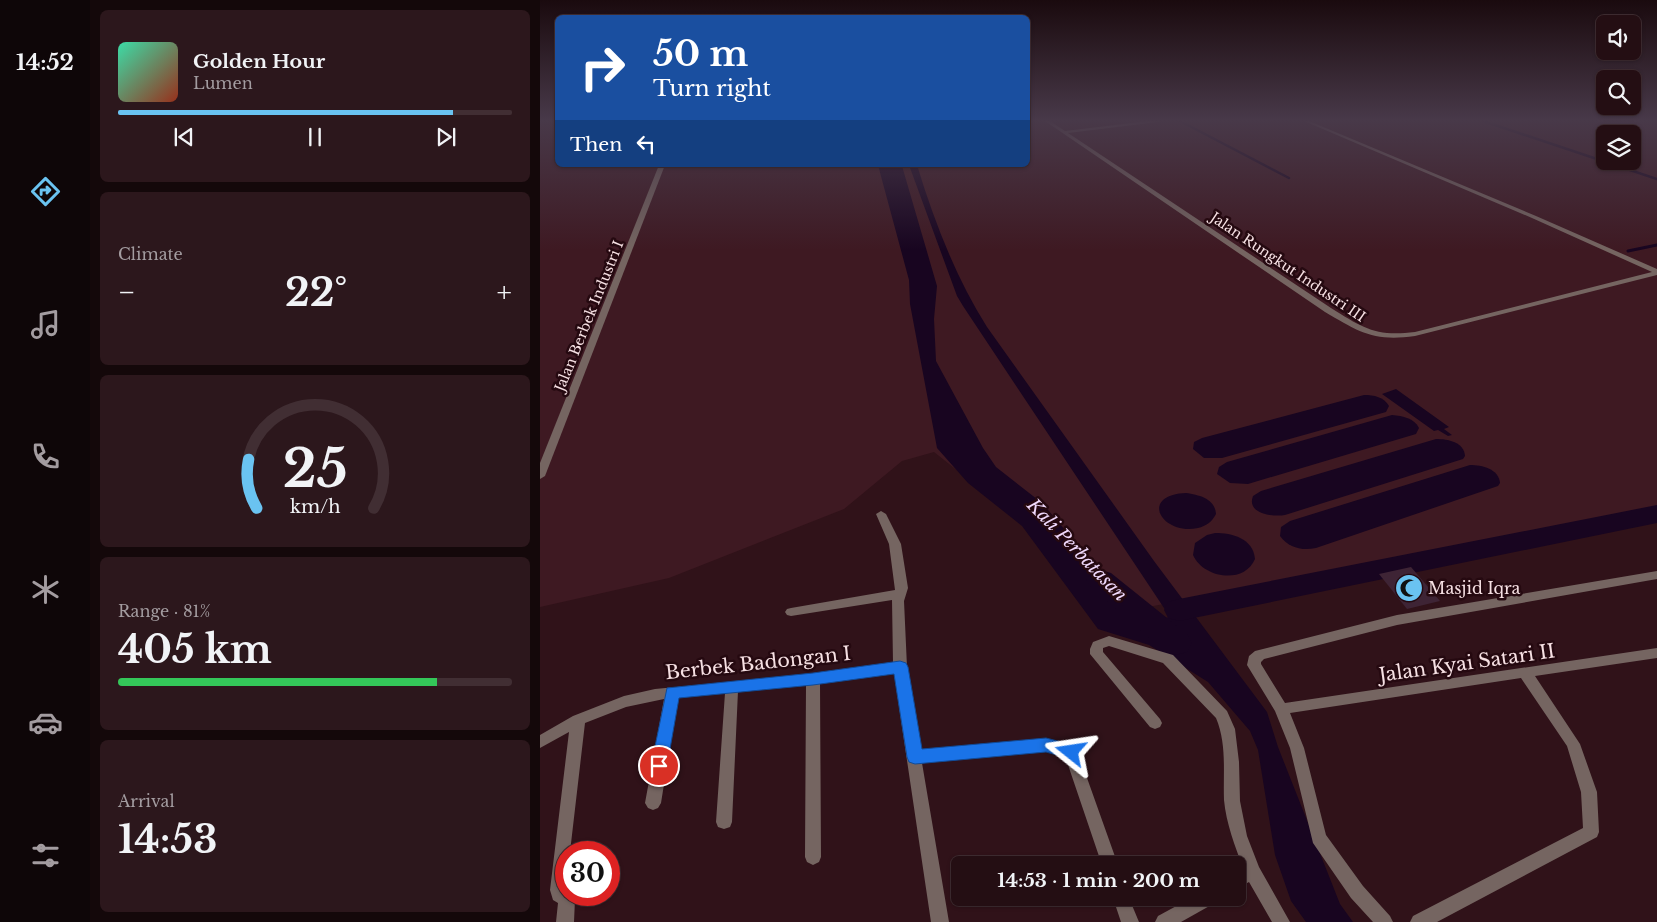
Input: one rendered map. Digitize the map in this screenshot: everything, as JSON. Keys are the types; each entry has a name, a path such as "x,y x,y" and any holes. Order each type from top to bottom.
{"street":[{"name":"Jalan Rungkut Industri III","path":"1112,164 1328,310 1363,332 1376,336 1388,337 1415,334 1657,273"},
{"path":"1408,164 1543,221 1657,273"},
{"name":"Jalan Berbek Industri I","path":"540,476 661,167"},
{"path":"881,514 895,544 902,588 898,602 900,667 940,922"},
{"path":"1384,922 1357,892 1319,838 1297,748 1281,709 1254,665 1256,657 1295,645 1396,620 1657,575"},
{"path":"791,612 900,594"},
{"path":"1155,723 1097,654 1096,649 1098,645 1109,641 1168,659 1222,715 1228,729 1232,762 1232,801 1242,856"},
{"name":"Jalan Kyai Satari II","path":"1281,709 1655,656"},
{"name":"Berbek Badongan I","path":"540,742 578,720 624,702 672,692 813,679 900,667"},
{"path":"1419,922 1591,832 1589,792 1573,744 1525,674"},
{"path":"813,679 813,857"},
{"path":"724,822 732,686"},
{"path":"653,803 672,692"},
{"path":"565,922 567,899 558,890 578,720"},
{"path":"915,757 1046,745 1071,752 1107,856"},
{"path":"1246,877 1281,922"},
{"path":"1124,906 1130,922"},
{"path":"1164,922 1193,906"}],"shaded area":[{"path":"540,164 555,164 555,167 1030,167 1030,164 1596,164 1596,170 1641,170 1641,164 1657,164 1657,507 1133,610 934,452 902,461 844,509 669,578 540,607"}],"water":[{"name":"Kali Perbatasan","path":"879,167 902,167 937,286 934,319 936,361 983,448 996,467 1042,503 1144,622 1170,617 957,296 910,167 918,167 947,249 965,289 987,327 1154,561 1267,712 1278,747 1340,904 1353,922 1306,922 1291,901 1275,855 1258,750 1250,731 1208,682 1149,645 1098,629 1022,526 968,483 937,448 910,304 909,280"},
{"path":"1396,389 1449,427 1444,429 1452,435 1448,436 1438,430 1434,431 1382,394"},
{"path":"1364,395 1375,396 1384,400 1389,406 1386,412 1222,458 1204,458 1193,449 1194,442 1202,438"},
{"path":"1392,415 1404,417 1414,422 1419,428 1416,434 1248,484 1230,483 1217,474 1219,467 1227,462"},
{"path":"1436,439 1459,444 1465,456 1463,459 1285,515 1268,515 1253,507 1253,496 1261,491"},
{"path":"1470,465 1485,467 1497,474 1500,483 1498,486 1316,548 1296,548 1280,536 1281,527 1290,521"},
{"path":"1186,493 1206,499 1213,505 1216,514 1204,526 1185,529 1174,526 1160,514 1159,507 1163,500 1171,495"},
{"path":"1215,533 1235,536 1246,542 1250,546 1255,559 1250,567 1242,573 1224,575 1205,569 1198,563 1193,555 1195,543 1207,535"}],"building":[{"name":"Masjid Iqra","path":"1411,567 1440,601 1407,609 1379,574"}],"waterway":[{"path":"1262,164 1289,178"},
{"path":"1612,164 1657,179"},
{"path":"1628,251 1657,245"},
{"path":"1179,610 1657,514"},
{"name":"Kali Perbatasan","path":"1101,580 1176,643"}],"place":[{"name":"Masjid Iqra","path":"1409,588"}],"route":[{"path":"659,766 672,692 813,679 900,667 915,757 1046,745 1071,752"}]}
